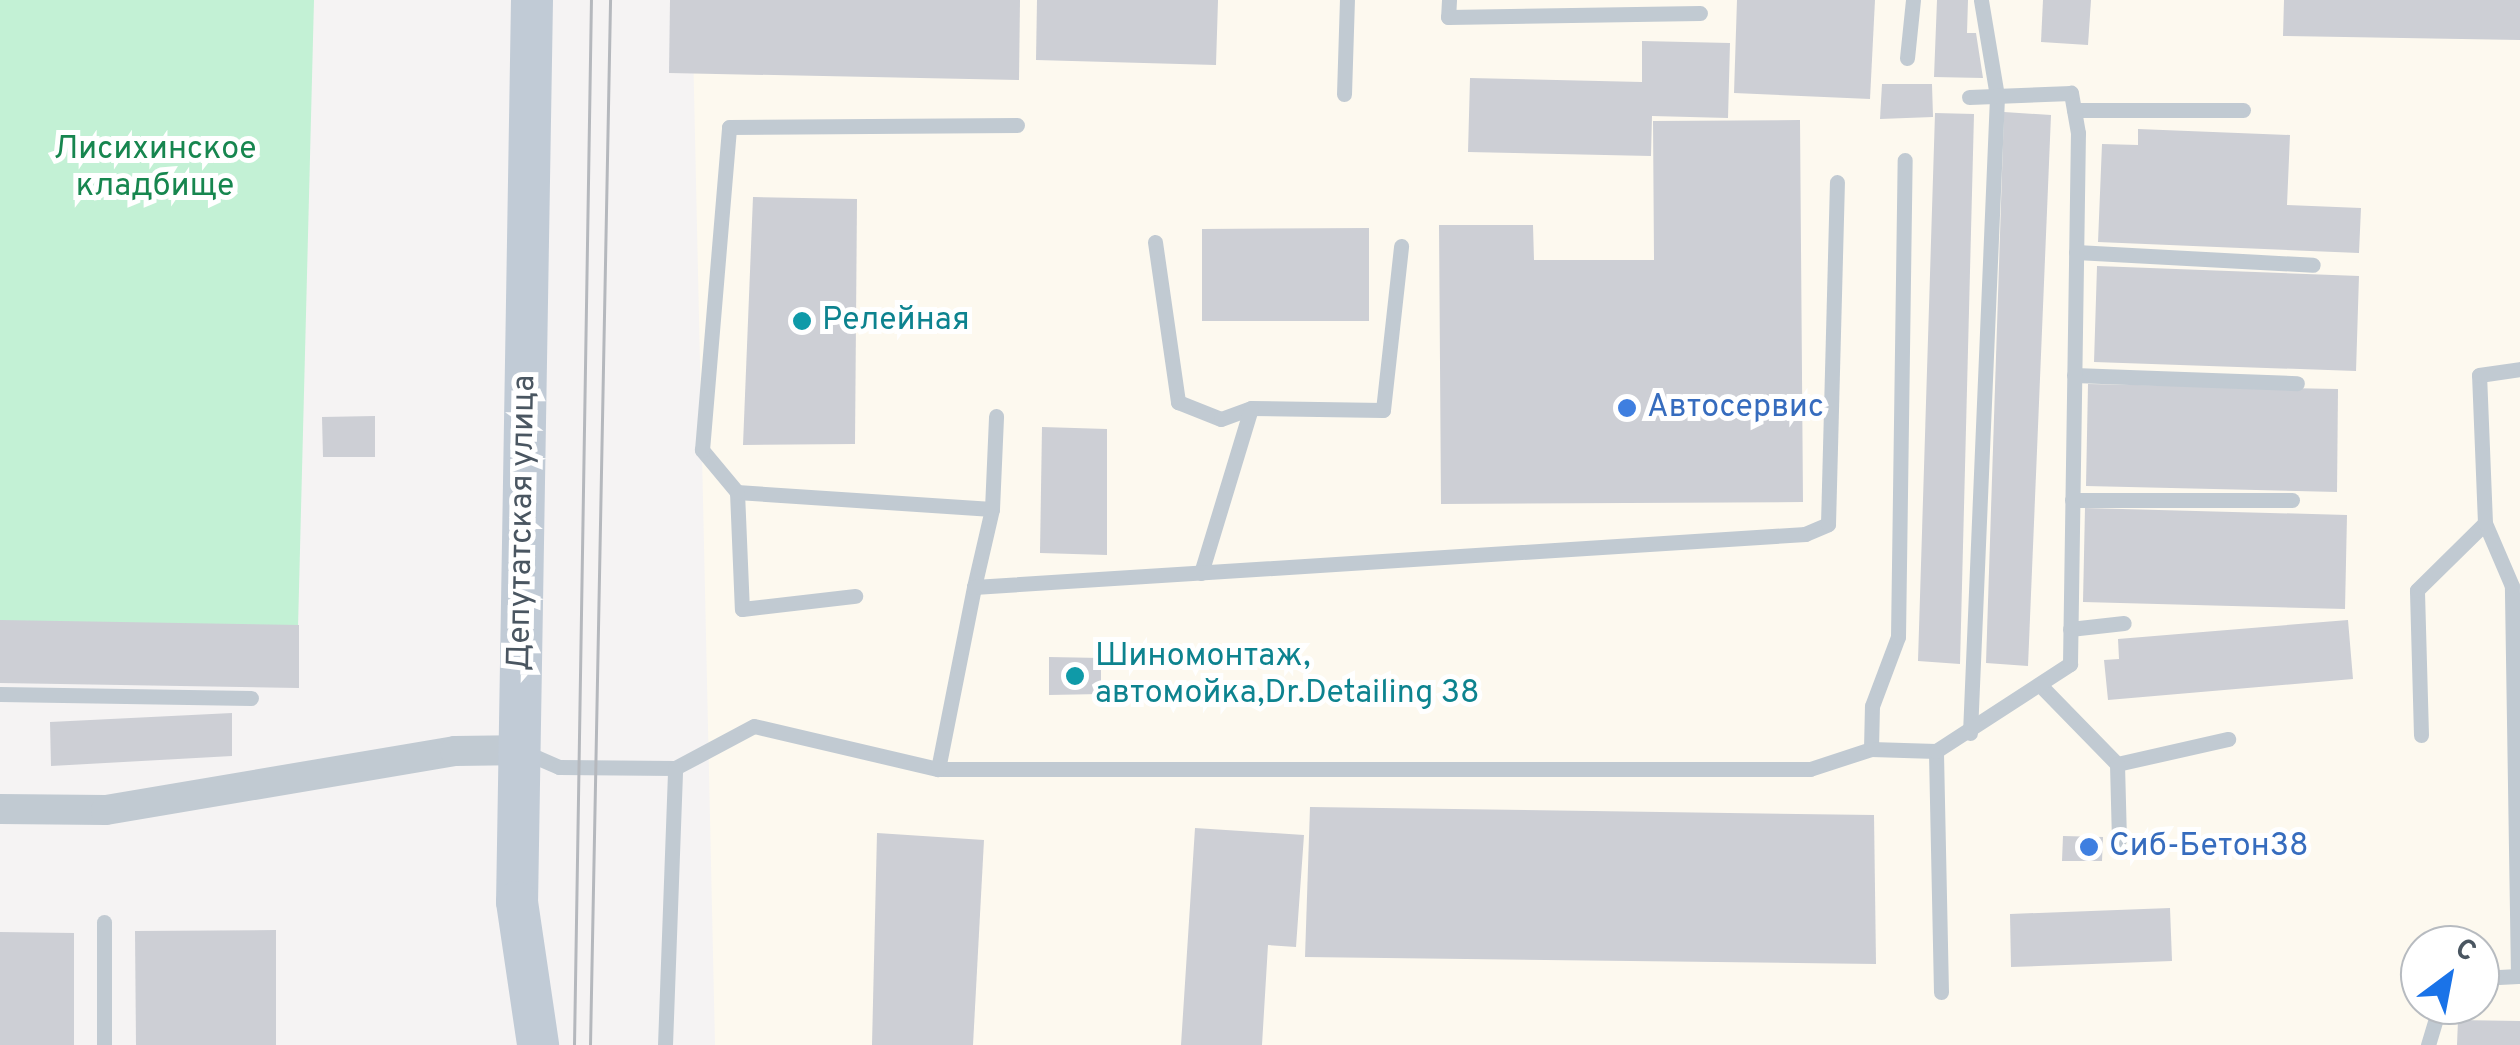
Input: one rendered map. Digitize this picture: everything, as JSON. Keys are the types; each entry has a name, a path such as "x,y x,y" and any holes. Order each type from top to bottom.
{"main road":[{"name":"Депутатская улица","path":"532,0 518,902 538,1045"}],"street":[{"path":"0,809 106,810 455,751 518,750"}],"lane":[{"path":"1344,94 1347,0"},
{"path":"1449,0 1448,17 1700,14"},
{"path":"1907,58 1912,0"},
{"path":"1970,733 1997,96 1981,0"},
{"path":"518,750 559,767 675,768 754,726 938,769 1810,768 1871,749 1936,750 1970,733 2070,664 2076,252 2071,93 1968,97"},
{"path":"2074,110 2244,110"},
{"path":"854,596 742,608 737,492 702,450 729,127 1018,125"},
{"path":"1871,749 1872,706 1898,638 1905,160"},
{"path":"974,588 1805,534 1828,524 1837,182"},
{"path":"1155,242 1178,402 1221,419 1250,408 1383,410 1401,246"},
{"path":"2076,252 2313,265"},
{"path":"2500,977 2518,976 2512,586 2485,523 2479,375 2520,369"},
{"path":"2074,375 2297,382"},
{"path":"1201,573 1250,408"},
{"path":"938,769 992,508 996,416"},
{"path":"737,492 992,508"},
{"path":"2072,500 2292,500"},
{"path":"2421,735 2417,590 2485,523"},
{"path":"2070,629 2124,623"},
{"path":"2040,685 2117,764 2118,840"},
{"path":"0,694 251,698"},
{"path":"2117,764 2228,740"},
{"path":"1936,750 1941,992"},
{"path":"665,1045 675,768"},
{"path":"104,922 104,1045"}],"shaded area":[{"path":"692,0 2520,0 2520,1045 715,1045"}],"green space":[{"name":"Лисихинское кладбище","path":"0,0 314,0 298,628 0,622"}],"building":[{"path":"670,0 1020,0 1019,80 669,73"},
{"path":"1037,0 1218,0 1216,65 1036,60"},
{"path":"1737,0 1875,0 1870,99 1734,93"},
{"path":"1937,0 1968,0 1967,33 1976,33 1983,78 1934,77"},
{"path":"2043,0 2091,0 2088,45 2041,42"},
{"path":"2284,0 2520,0 2520,40 2283,36"},
{"path":"1642,41 1730,43 1728,118 1652,116 1651,156 1468,152 1470,78 1642,82"},
{"path":"1882,84 1932,84 1933,117 1880,119"},
{"path":"2004,112 2051,115 2028,666 1986,663"},
{"path":"1935,113 1974,114 1960,664 1918,661"},
{"path":"1800,120 1803,502 1441,504 1439,225 1533,225 1534,260 1654,260 1653,121"},
{"path":"2138,129 2290,135 2287,205 2361,208 2359,253 2098,242 2102,144 2138,145"},
{"name":"Релейная","path":"753,197 857,199 855,444 743,445"},
{"path":"1369,228 1369,321 1202,321 1202,229"},
{"path":"2097,266 2359,276 2356,371 2094,362"},
{"path":"2088,384 2338,389 2337,492 2086,486"},
{"path":"375,416 375,457 323,457 322,417"},
{"path":"1042,427 1107,429 1107,555 1040,553"},
{"path":"2085,508 2347,515 2345,609 2083,602"},
{"path":"0,620 299,625 299,688 0,683"},
{"path":"2348,620 2353,679 2108,700 2104,660 2119,659 2118,639"},
{"name":"Шиномонтаж, автомойка,Dr.Detailing 38","path":"1049,657 1101,658 1101,694 1049,695"},
{"path":"232,713 232,756 51,766 50,722"},
{"path":"1310,807 1874,815 1876,964 1305,957"},
{"path":"1195,828 1304,835 1296,947 1268,945 1262,1045 1181,1045"},
{"path":"877,833 984,840 973,1045 872,1045"},
{"path":"2063,836 2103,837 2102,861 2062,861"},
{"path":"2170,908 2172,961 2011,967 2010,914"},
{"path":"276,930 276,1045 136,1045 135,931"},
{"path":"0,932 74,933 74,1045 0,1045"},
{"path":"2520,1021 2520,1045 2457,1045 2458,1025"}],"tram line":[{"path":"574,1045 591,0"},
{"path":"590,1045 610,0"}],"place":[{"name":"Релейная","path":"802,321"},
{"name":"Автосервис","path":"1627,408"},
{"name":"Шиномонтаж, автомойка,Dr.Detailing 38","path":"1075,676"},
{"name":"Сиб-Бетон38","path":"2089,847"}]}
